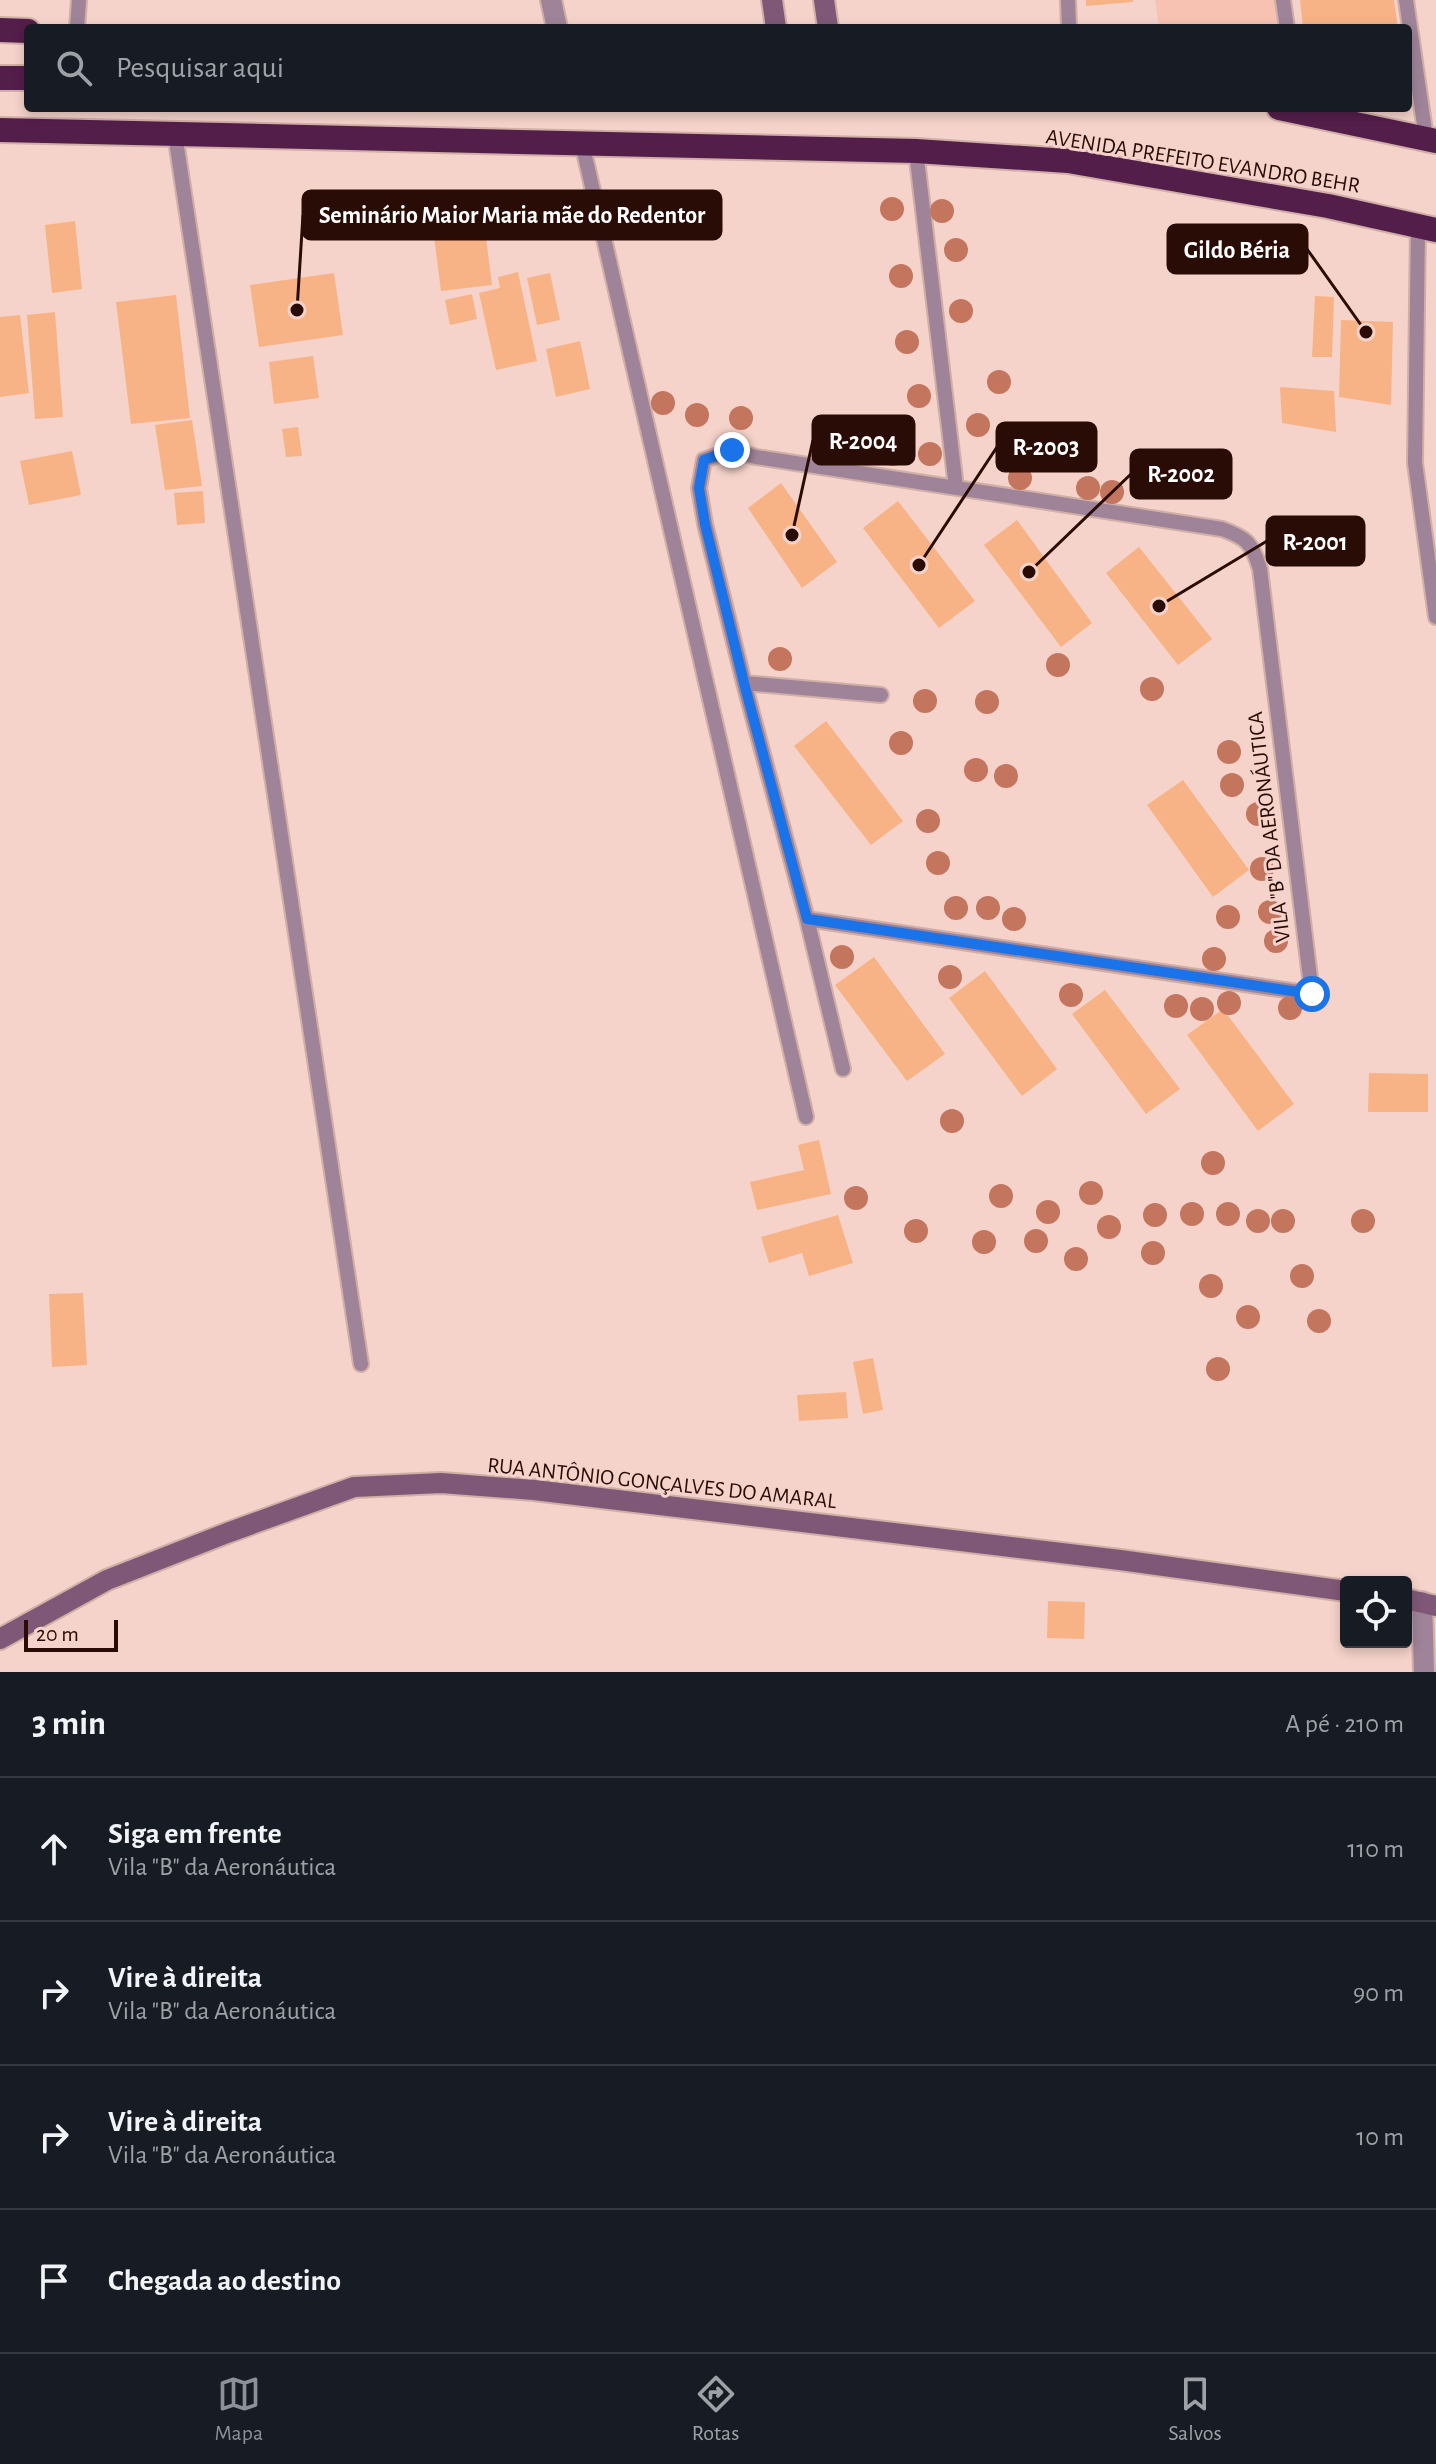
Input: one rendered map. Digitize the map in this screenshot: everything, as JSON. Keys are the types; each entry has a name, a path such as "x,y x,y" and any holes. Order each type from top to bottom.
{"highway":[{"path":"0,30 24,31"},
{"path":"0,78 24,78"},
{"path":"1305,112 1431,140"},
{"name":"AVENIDA PREFEITO EVANDRO BEHR","path":"0,130 916,151 1068,161 1220,186 1427,227"}],"street":[{"path":"551,0 556,24"},
{"path":"772,0 775,24"},
{"path":"824,0 827,24"},
{"name":"RUA ANTÔNIO GONÇALVES DO AMARAL","path":"0,1639 107,1580 354,1487 441,1483 534,1490 1104,1558 1340,1590"},
{"path":"1421,1602 1424,1672"}],"lane":[{"path":"77,24 79,0"},
{"path":"1068,0 1069,24"},
{"path":"1283,0 1286,24"},
{"path":"1406,0 1410,24"},
{"path":"1412,34 1431,140"},
{"path":"175,134 361,1364"},
{"path":"582,143 806,1117"},
{"path":"916,151 956,487"},
{"path":"1427,227 1415,463 1436,617"},
{"name":"VILA \"B\" DA AERONÁUTICA","path":"807,919 1312,994 1260,569 1255,550 1242,537 1222,529 756,457 732,450 704,460 699,488 703,512 843,1069"},
{"path":"744,683 881,695"}],"shaded area":[{"path":"1155,0 1276,0 1279,24 1158,24"}],"building":[{"path":"1086,0 1133,0 1133,2 1086,6"},
{"path":"1300,0 1394,0 1397,24 1303,24"},
{"path":"482,206 492,285 441,291 431,213"},
{"path":"75,221 82,289 52,293 45,225"},
{"path":"518,272 537,361 496,370 479,293 500,288 498,277"},
{"path":"334,273 343,335 259,347 250,285"},
{"path":"550,273 560,320 537,325 527,278"},
{"path":"472,294 477,319 450,325 445,300"},
{"path":"176,295 190,418 131,424 116,302"},
{"path":"1315,296 1334,297 1332,357 1312,357"},
{"path":"55,312 63,417 35,419 27,315"},
{"path":"20,315 29,393 0,397 0,317"},
{"path":"1341,320 1393,322 1391,405 1339,397"},
{"path":"580,341 590,389 556,397 546,349"},
{"path":"313,356 319,398 274,404 269,362"},
{"path":"1280,387 1334,391 1336,432 1282,423"},
{"path":"192,420 202,486 165,490 155,425"},
{"path":"298,427 302,456 286,457 282,429"},
{"path":"72,451 81,495 29,505 20,461"},
{"path":"781,483 837,562 802,588 748,508"},
{"path":"203,491 205,523 177,525 174,493"},
{"path":"898,501 975,601 939,628 863,528"},
{"path":"1017,520 1092,623 1061,647 984,545"},
{"path":"1139,547 1212,639 1178,665 1106,573"},
{"path":"826,721 903,821 871,845 794,746"},
{"path":"1183,780 1249,870 1213,897 1147,805"},
{"path":"874,957 945,1054 907,1081 835,985"},
{"path":"985,971 1057,1069 1022,1096 949,998"},
{"path":"1105,990 1180,1089 1146,1114 1072,1014"},
{"path":"1223,1009 1294,1104 1258,1131 1187,1035"},
{"path":"1369,1073 1428,1074 1428,1112 1368,1112"},
{"path":"819,1140 831,1194 757,1210 750,1182 804,1170 798,1145"},
{"path":"838,1215 853,1263 809,1276 802,1253 769,1263 761,1237"},
{"path":"83,1293 87,1365 52,1367 49,1294"},
{"path":"873,1358 883,1410 863,1414 853,1362"},
{"path":"846,1392 848,1418 799,1421 797,1395"},
{"path":"1048,1601 1085,1602 1084,1639 1047,1638"}],"place":[{"name":"Seminário Maior Maria mãe do Redentor","path":"297,310"},
{"name":"Gildo Béria","path":"1366,332"},
{"name":"R-2004","path":"792,535"},
{"name":"R-2003","path":"919,565"},
{"name":"R-2002","path":"1029,572"},
{"name":"R-2001","path":"1159,606"}],"route":[{"path":"732,450 704,460 699,488 744,683 807,919 1312,994"}]}
